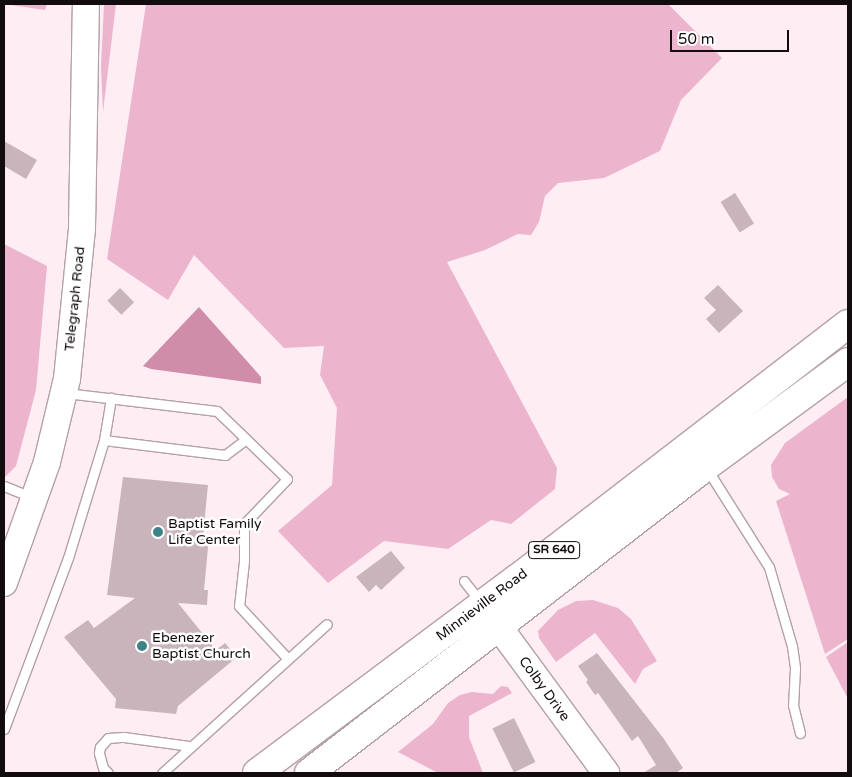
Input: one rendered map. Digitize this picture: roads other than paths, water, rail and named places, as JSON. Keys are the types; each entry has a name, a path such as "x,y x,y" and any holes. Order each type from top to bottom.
{"main road":[{"name":"Telegraph Road","path":"4,584 34,498 64,392 82,228 86,4"},
{"name":"Minnieville Road","path":"309,773 490,615 848,324"},
{"name":"Minnieville Road","path":"257,773 705,467 848,362"},
{"name":"Colby Drive","path":"490,615 606,773"}],"lane":[{"path":"64,392 217,411 287,479 244,524 244,561 239,606 288,659"},
{"path":"4,729 68,558 104,440 111,398"},
{"path":"104,440 225,455 246,439"},
{"path":"705,467 768,567 792,646 795,668 793,705 800,733"},
{"path":"4,486 34,498"},
{"path":"464,581 490,615"},
{"path":"162,773 327,624"},
{"path":"108,773 103,768 99,753 100,747 108,738 124,737 190,746"}],"place":[{"name":"Baptist Family Life Center","path":"158,532"},
{"name":"Ebenezer Baptist Church","path":"142,646"}]}
